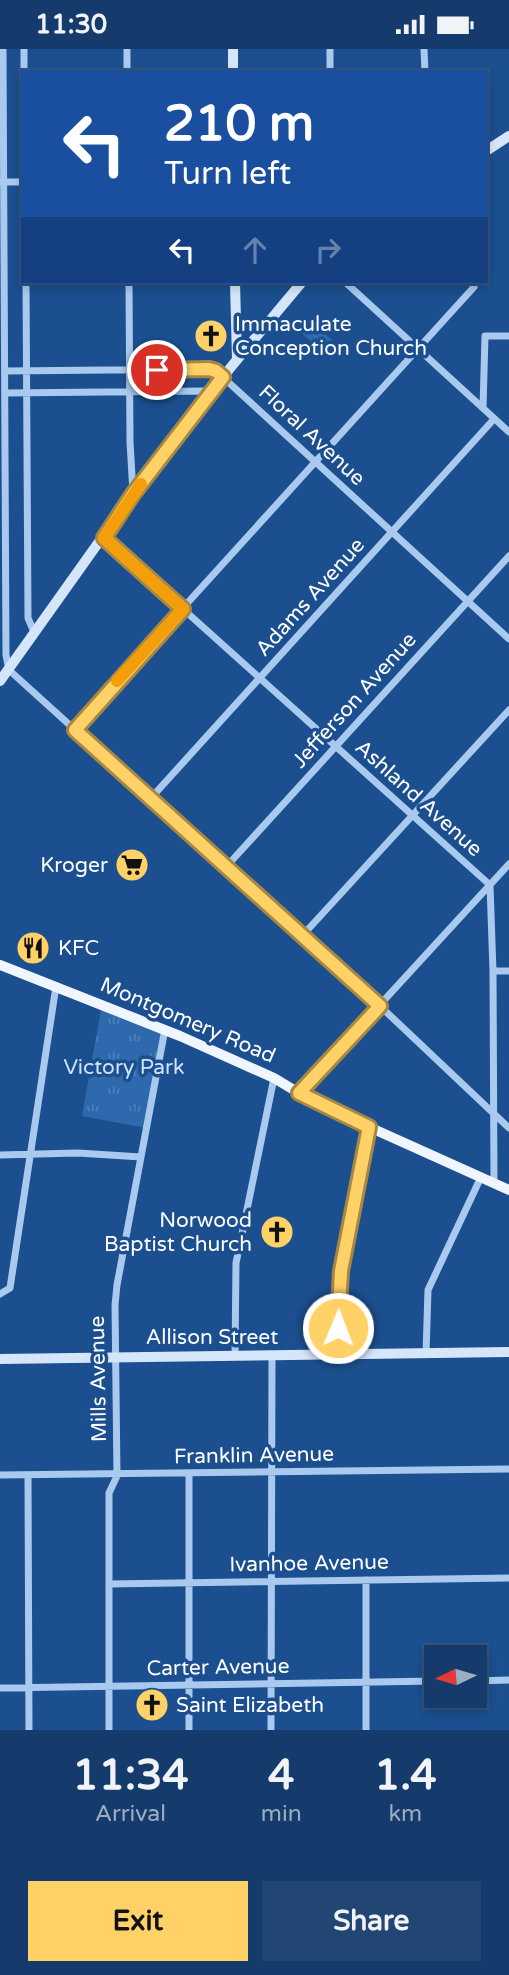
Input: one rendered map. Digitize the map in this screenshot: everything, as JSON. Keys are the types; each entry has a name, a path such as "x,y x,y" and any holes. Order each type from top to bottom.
{"main road":[{"name":"Montgomery Road","path":"0,965 165,1029 274,1078 369,1127 509,1190"}],"street":[{"path":"3,49 6,656 9,670 380,1006 509,1128"},
{"path":"24,49 24,70"},
{"path":"127,49 127,70"},
{"path":"233,49 233,70"},
{"path":"330,49 330,70"},
{"path":"424,49 425,70"},
{"path":"488,150 509,136"},
{"path":"2,182 21,182"},
{"path":"26,284 28,618 34,632"},
{"path":"129,284 133,494"},
{"path":"235,284 237,360"},
{"path":"0,681 133,494 223,377 300,284"},
{"path":"347,284 509,432"},
{"path":"75,730 474,287"},
{"path":"483,408 485,336 509,336"},
{"name":"Floral Avenue","path":"6,371 216,371 509,639"},
{"path":"6,393 204,391 209,395"},
{"name":"Adams Avenue","path":"151,798 494,419"},
{"name":"Ashland Avenue","path":"104,538 490,885 494,1182"},
{"name":"Jefferson Avenue","path":"226,867 509,555"},
{"path":"302,936 509,710"},
{"path":"299,1093 509,864"},
{"path":"493,971 509,971"},
{"path":"0,1294 10,1288 55,986"},
{"name":"Mills Avenue","path":"109,1730 109,1493 117,1476 117,1285 165,1029"},
{"path":"235,1355 236,1263 274,1078"},
{"path":"338,1354 338,1289 369,1127"},
{"path":"0,1155 78,1153 141,1157"},
{"path":"426,1354 428,1290 481,1177"},
{"name":"Allison Street","path":"0,1359 509,1352"},
{"path":"271,1730 272,1356"},
{"name":"Franklin Avenue","path":"0,1475 117,1476 509,1469"},
{"path":"188,1730 189,1474"},
{"path":"28,1475 29,1730"},
{"name":"Ivanhoe Avenue","path":"109,1584 509,1578"},
{"path":"366,1580 366,1730"},
{"path":"487,1681 509,1680"},
{"name":"Carter Avenue","path":"0,1688 424,1681"}],"green space":[{"path":"307,318 341,348 331,359 297,329"},
{"name":"Victory Park","path":"102,1004 165,1029 146,1128 82,1116"}],"slow traffic":[{"path":"117,681 183,609 104,538 141,484"}],"place":[{"name":"Immaculate Conception Church","path":"211,336"},
{"name":"Kroger","path":"132,865"},
{"name":"KFC","path":"33,948"},
{"name":"Norwood Baptist Church","path":"277,1232"},
{"name":"Saint Elizabeth","path":"152,1705"}],"route":[{"path":"157,370 209,369 223,377 133,494 104,538 183,609 75,730 380,1006 299,1093 369,1127 338,1289 338,1328"}]}
